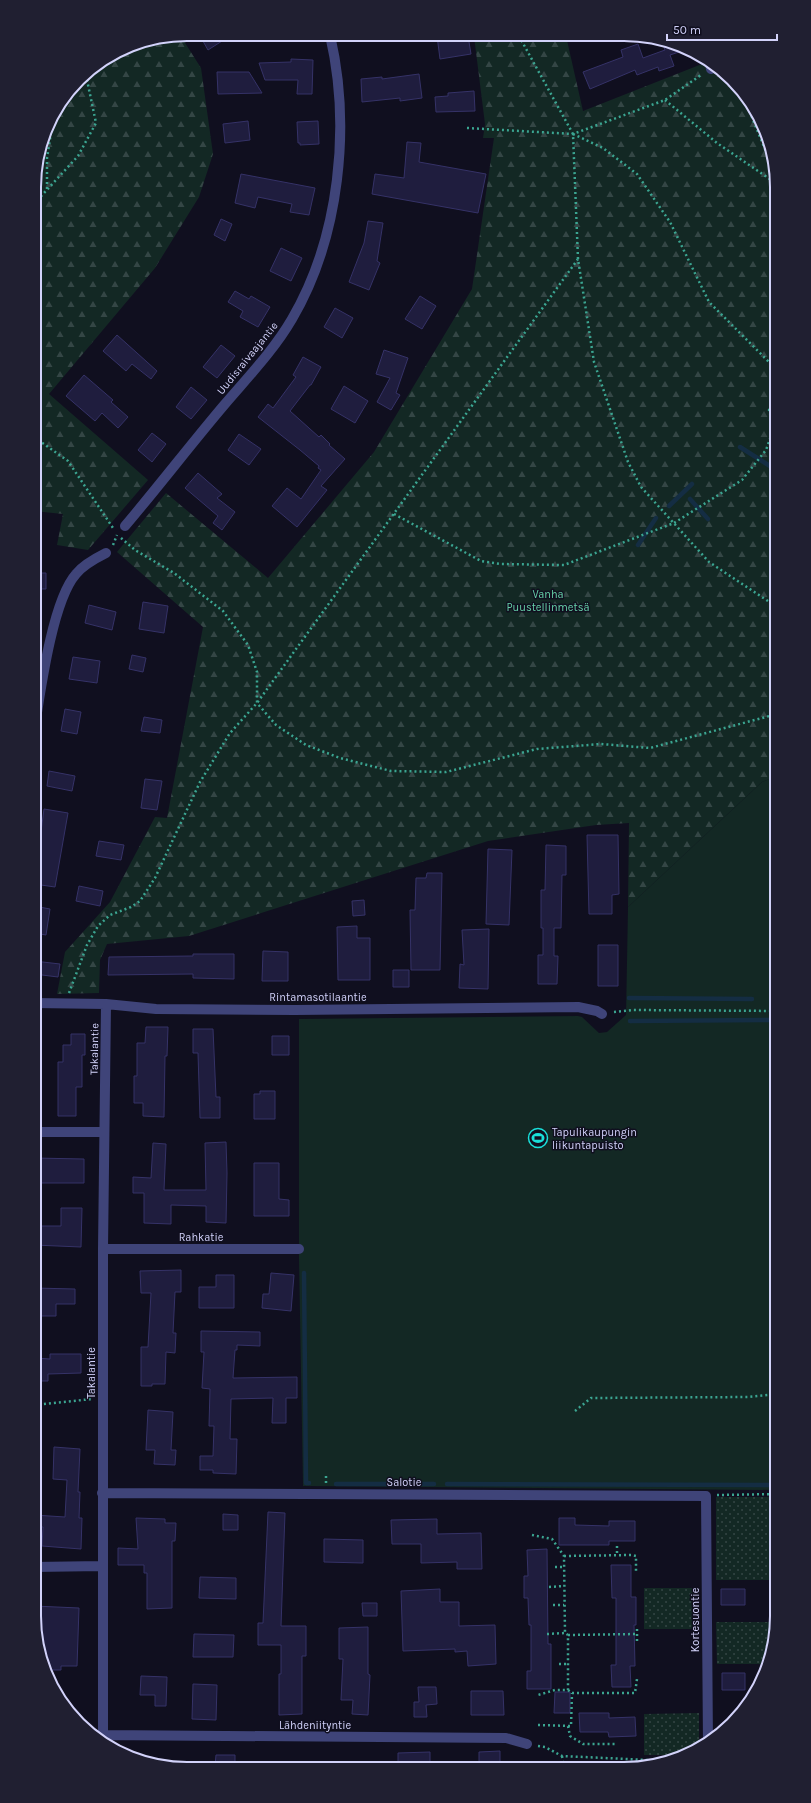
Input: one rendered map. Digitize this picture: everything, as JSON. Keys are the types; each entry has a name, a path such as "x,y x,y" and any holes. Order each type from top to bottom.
{"street":[{"name":"Uudisraivaajantie","path":"125,526 276,344 292,320 304,296 320,255 328,224 339,163 340,116 334,54 331,41"},
{"path":"41,695 51,643 63,596 76,573 106,553"},
{"name":"Rintamasotilaantie","path":"41,1003 106,1004 156,1009 295,1010 578,1007 602,1014"},
{"name":"Takalantie","path":"103,1735 103,1249 106,1004"},
{"path":"41,1132 104,1132"},
{"name":"Rahkatie","path":"103,1249 299,1249"},
{"name":"Salotie","path":"102,1492 706,1496"},
{"name":"Kortesuontie","path":"706,1496 708,1735"},
{"path":"41,1567 102,1566"},
{"name":"Lähdeniityntie","path":"109,1739 506,1738 527,1744"}],"path":[{"path":"522,41 573,134 578,259 594,362 628,462 641,487 709,562 770,602"},
{"path":"573,134 665,100 708,68"},
{"path":"41,196 78,156 96,122 87,81"},
{"path":"665,100 717,143 770,179"},
{"path":"752,117 765,149"},
{"path":"467,128 573,134 603,148 637,174 670,222 709,302 770,363"},
{"path":"47,190 47,158 50,136"},
{"path":"68,995 87,945 98,926 110,916 131,907 140,901 155,878 200,782 230,733 257,702 578,259"},
{"path":"394,514 481,561 501,564 564,565 674,523 742,480 766,450 770,439"},
{"path":"41,442 68,461 118,534 135,550 174,573 223,611 248,644 257,672 257,702 276,725 306,745 340,758 391,771 446,772 536,749 601,744 650,748 770,716"},
{"path":"602,1014 633,1010 770,1010"},
{"path":"575,1411 591,1398 748,1397 770,1394"},
{"path":"41,1404 103,1398"},
{"path":"706,1496 770,1494"},
{"path":"532,1535 552,1539 564,1556 565,1633"},
{"path":"617,1546 617,1556"},
{"path":"601,1556 602,1551"},
{"path":"564,1556 636,1556 636,1572"},
{"path":"555,1568 564,1568"},
{"path":"549,1587 564,1586"},
{"path":"553,1605 564,1605"},
{"path":"637,1627 637,1641"},
{"path":"547,1634 637,1634"},
{"path":"568,1635 568,1690"},
{"path":"559,1664 568,1664"},
{"path":"538,1695 555,1690 568,1690 572,1693 634,1692 637,1679"},
{"path":"538,1725 571,1726 572,1693"},
{"path":"568,1726 570,1736 583,1744 615,1744"},
{"path":"527,1744 545,1747 562,1756 648,1760"},
{"path":"562,1756 563,1762"}],"green space":[{"path":"184,41 201,68 213,154 199,197 155,268 49,394 148,480 88,550 57,545 63,514 41,512 41,177 46,149 56,122 71,98 98,71 131,52 158,44"},
{"name":"Vanha Puustellinmetsä","path":"475,41 567,41 583,111 702,64 720,77 740,98 759,131 765,149 770,177 770,779 762,782 628,907 629,823 596,825 488,841 189,936 107,944 100,960 99,993 57,994 65,952 110,902 155,817 167,818 203,627 117,552 166,493 268,578 374,452 472,289 494,138 483,138 485,124"},
{"name":"Tapulikaupungin liikuntapuisto","path":"770,779 770,1490 303,1486 299,1259 299,1019 578,1016 582,1017 599,1033 607,1032 626,1015 628,907 762,782"},
{"path":"716,1497 770,1497 770,1580 716,1580"},
{"path":"644,1588 699,1588 699,1629 644,1629"},
{"path":"716,1622 770,1622 769,1635 762,1664 717,1664"},
{"path":"699,1713 699,1741 689,1747 668,1755 644,1755 644,1714"}],"building":[{"path":"203,41 222,41 208,50"},
{"path":"438,41 469,41 471,54 440,59"},
{"path":"638,44 643,58 665,50 664,47 680,52 670,55 674,66 659,71 658,67 637,75 635,70 590,89 583,72 623,57 621,50"},
{"path":"291,59 313,60 312,94 297,94 298,80 265,80 259,63 291,62"},
{"path":"217,72 249,72 262,93 218,94"},
{"path":"419,74 422,98 400,101 400,98 362,102 361,79 382,77 382,79"},
{"path":"474,91 475,111 436,112 435,97 448,96 448,93"},
{"path":"248,121 250,140 225,143 223,124"},
{"path":"318,121 319,144 300,145 300,143 298,143 297,122"},
{"path":"407,142 421,143 419,162 486,174 478,213 372,194 375,174 404,178"},
{"path":"241,174 315,188 309,215 290,212 292,204 258,197 255,208 235,203"},
{"path":"221,219 232,224 225,241 214,235"},
{"path":"368,221 383,223 377,261 380,263 369,290 349,282 364,243"},
{"path":"281,248 302,258 291,281 270,271"},
{"path":"235,291 249,299 251,296 270,307 258,327 240,317 243,311 228,302"},
{"path":"420,296 436,306 422,329 405,319"},
{"path":"335,308 353,318 342,338 324,327"},
{"path":"117,335 157,371 151,379 132,364 126,371 103,351"},
{"path":"221,345 235,356 217,378 203,367"},
{"path":"384,350 408,358 396,393 400,395 391,410 377,402 390,378 376,374"},
{"path":"303,357 321,367 311,385 290,411 319,437 321,435 330,444 329,445 345,459 321,486 327,490 297,527 272,506 287,488 301,499 321,470 318,468 319,466 300,450 258,417 268,404 273,408 296,377 293,375"},
{"path":"84,375 113,400 111,402 128,417 118,428 102,413 95,421 66,396"},
{"path":"344,386 368,401 355,423 331,409"},
{"path":"191,387 207,400 191,419 176,407"},
{"path":"152,433 166,444 152,462 138,450"},
{"path":"239,434 261,449 249,465 228,450"},
{"path":"198,473 222,494 217,498 235,512 222,530 213,523 218,516 185,488"},
{"path":"41,573 46,573 46,589 41,589"},
{"path":"143,602 168,606 164,633 139,629"},
{"path":"89,605 116,612 112,630 85,623"},
{"path":"132,655 146,658 143,672 129,669"},
{"path":"73,657 100,661 97,683 69,679"},
{"path":"65,709 81,712 77,734 61,731"},
{"path":"144,717 162,720 160,733 141,731"},
{"path":"49,771 75,776 72,791 47,786"},
{"path":"145,779 162,781 157,810 141,808"},
{"path":"44,809 68,813 55,887 41,885 41,832"},
{"path":"587,835 618,835 619,894 612,895 612,914 589,914"},
{"path":"99,841 124,845 121,860 96,856"},
{"path":"546,845 566,846 566,875 562,875 561,928 554,928 554,956 558,956 557,984 538,984 538,955 543,955 541,890 545,890"},
{"path":"488,849 512,850 509,925 486,924"},
{"path":"427,873 442,873 440,970 411,970 410,910 415,910 416,878 426,878"},
{"path":"79,886 103,891 100,906 76,901"},
{"path":"364,900 365,915 353,916 352,901"},
{"path":"41,907 50,909 46,935 41,934"},
{"path":"357,926 357,938 370,938 370,980 338,980 337,927"},
{"path":"489,929 488,989 459,988 460,964 464,965 462,930"},
{"path":"598,945 618,945 618,986 598,986"},
{"path":"263,951 288,952 288,981 262,981"},
{"path":"193,954 234,954 234,979 193,978 193,974 108,975 109,957 193,956"},
{"path":"41,962 60,964 58,977 41,975"},
{"path":"393,970 409,970 409,987 393,987"},
{"path":"146,1027 168,1027 167,1056 165,1056 164,1117 143,1116 143,1103 134,1103 134,1076 137,1076 137,1043 145,1043"},
{"path":"193,1029 213,1029 216,1097 220,1097 220,1118 200,1118 198,1053 193,1053"},
{"path":"71,1034 85,1034 85,1055 82,1055 82,1087 76,1087 76,1116 58,1116 58,1062 63,1062 63,1045 71,1045"},
{"path":"272,1036 289,1036 289,1055 272,1055"},
{"path":"260,1091 275,1091 275,1119 254,1119 254,1094 260,1094"},
{"path":"226,1142 226,1223 206,1222 206,1206 171,1205 171,1224 144,1223 144,1193 133,1193 133,1177 151,1178 153,1143 166,1144 164,1190 206,1190 205,1143"},
{"path":"41,1158 84,1159 84,1183 41,1183"},
{"path":"254,1163 279,1163 279,1199 289,1200 289,1216 254,1216"},
{"path":"61,1208 82,1208 81,1247 41,1245 41,1226 61,1226"},
{"path":"181,1270 181,1292 175,1292 173,1333 176,1333 175,1353 166,1352 165,1384 141,1386 141,1347 148,1347 151,1293 141,1293 140,1271"},
{"path":"271,1273 294,1275 291,1311 262,1308 263,1294 269,1294"},
{"path":"216,1275 234,1275 234,1308 199,1308 199,1287 216,1287"},
{"path":"41,1288 75,1289 75,1304 56,1304 56,1316 41,1316"},
{"path":"201,1331 260,1332 260,1346 237,1345 237,1350 235,1350 233,1378 297,1377 297,1398 286,1398 286,1423 272,1423 273,1398 231,1399 230,1439 237,1439 236,1474 213,1473 213,1470 200,1470 200,1456 213,1456 214,1426 209,1426 210,1389 202,1388 204,1352 201,1352"},
{"path":"50,1354 81,1354 81,1373 48,1374 48,1381 41,1381 41,1358 50,1359"},
{"path":"148,1410 173,1412 171,1450 176,1450 175,1465 154,1464 155,1450 146,1450"},
{"path":"54,1447 80,1449 78,1492 80,1492 79,1518 82,1518 81,1549 42,1546 43,1527 41,1527 41,1515 65,1517 67,1480 53,1479"},
{"path":"268,1512 285,1513 281,1626 306,1626 306,1656 302,1656 302,1714 279,1715 281,1645 258,1645 258,1623 263,1623"},
{"path":"223,1514 238,1515 238,1530 223,1530"},
{"path":"136,1518 165,1519 165,1523 176,1523 175,1541 172,1541 172,1608 147,1609 147,1573 144,1573 144,1565 118,1565 118,1548 138,1549"},
{"path":"559,1518 575,1518 575,1525 609,1526 609,1521 635,1521 635,1541 609,1541 609,1545 559,1545"},
{"path":"437,1519 437,1534 481,1533 482,1569 457,1569 457,1562 421,1563 421,1544 392,1544 391,1520"},
{"path":"324,1539 363,1540 363,1563 324,1562"},
{"path":"547,1549 548,1644 551,1644 551,1689 527,1689 527,1671 531,1671 531,1625 529,1625 528,1598 524,1598 524,1576 528,1576 527,1550"},
{"path":"611,1565 631,1565 631,1597 636,1597 636,1625 634,1625 635,1666 630,1666 631,1687 612,1687 611,1665 616,1665 616,1598 612,1598"},
{"path":"200,1577 236,1578 236,1599 199,1598"},
{"path":"440,1589 440,1602 459,1602 459,1626 495,1625 496,1664 468,1666 467,1651 455,1652 455,1649 403,1651 401,1591"},
{"path":"721,1589 745,1589 745,1605 721,1605"},
{"path":"362,1603 377,1603 377,1616 363,1616"},
{"path":"41,1606 79,1608 77,1666 61,1666 61,1670 51,1670 46,1654 41,1626"},
{"path":"368,1627 368,1674 370,1675 368,1715 352,1714 353,1700 341,1700 343,1659 339,1659 339,1628"},
{"path":"194,1634 234,1635 233,1657 193,1657"},
{"path":"722,1673 745,1673 745,1690 722,1690"},
{"path":"141,1676 167,1677 166,1706 155,1706 155,1695 140,1695"},
{"path":"193,1684 217,1685 216,1720 192,1719"},
{"path":"418,1687 436,1687 437,1704 426,1705 427,1717 414,1717 414,1702 419,1702"},
{"path":"471,1691 503,1691 504,1715 471,1715"},
{"path":"555,1692 570,1692 570,1713 554,1713"},
{"path":"579,1713 609,1713 609,1718 635,1717 636,1736 609,1737 608,1732 580,1732"},
{"path":"500,1751 500,1762 479,1762 479,1752"},
{"path":"430,1752 430,1762 398,1762 398,1753"},
{"path":"216,1755 235,1755 235,1762 215,1762"}],"waterway":[{"path":"740,447 770,466"},
{"path":"669,506 692,484"},
{"path":"690,499 708,519"},
{"path":"638,545 656,518"},
{"path":"629,998 752,999"},
{"path":"630,1021 770,1020"},
{"path":"304,1273 306,1483 309,1483"},
{"path":"336,1484 434,1484"},
{"path":"447,1484 770,1485"}],"place":[{"name":"Tapulikaupungin liikuntapuisto","path":"538,1138"}]}
